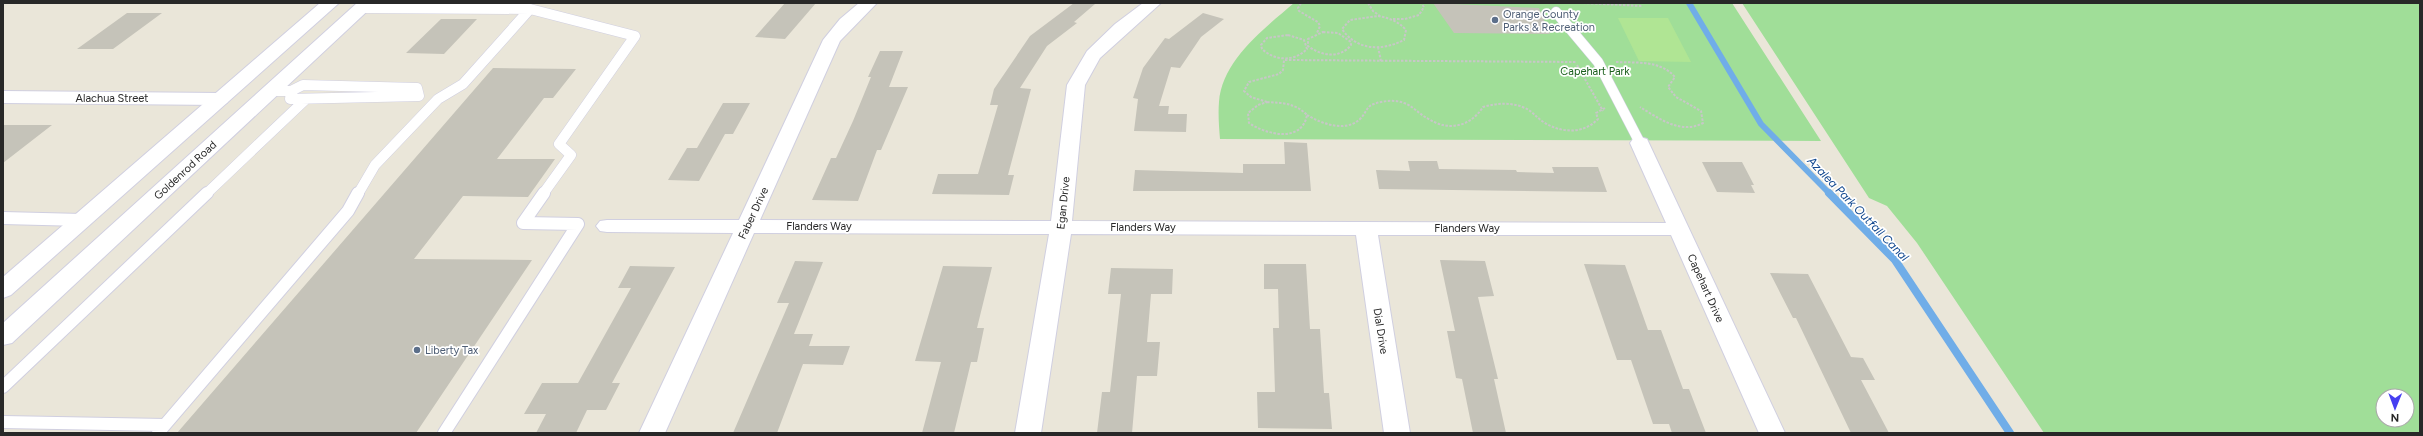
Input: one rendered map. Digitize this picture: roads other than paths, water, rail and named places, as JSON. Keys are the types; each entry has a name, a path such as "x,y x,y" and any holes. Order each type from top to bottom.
{"main road":[{"path":"3,290 330,3"},
{"name":"Goldenrod Road","path":"3,337 188,168 280,89 364,6"},
{"path":"280,89 267,80 269,71 299,44 308,22"},
{"path":"188,168 200,141 225,120 220,99"}],"street":[{"name":"Faber Drive","path":"652,433 832,40 846,23 869,3"},
{"name":"Egan Drive","path":"1028,433 1061,227 1076,84 1094,55 1121,28 1153,3"},
{"name":"Alachua Street","path":"3,97 220,99"},
{"name":"Capehart Drive","path":"1640,143 1772,433"},
{"name":"Flanders Way","path":"607,226 1679,229"},
{"name":"Dial Drive","path":"1366,228 1397,433"}],"lane":[{"path":"364,6 530,8 635,36 559,144 571,155 523,223 578,224 444,433"},
{"path":"3,422 162,429 348,211 375,165 438,99 463,84 530,8"},
{"path":"1556,12 1598,62 1640,143"},
{"path":"280,89 303,85 417,88 419,96"},
{"path":"3,387 311,99 330,86"},
{"path":"280,89 290,99 405,98 419,96 438,99"},
{"path":"6,220 82,220"}],"waterway":[{"name":"Azalea Park Outfall Canal","path":"1689,3 1761,124 1830,194"},
{"name":"Azalea Park Outfall Canal","path":"1829,193 1895,260 2010,433"}],"place":[{"name":"Orange County Parks & Recreation","path":"1495,20"},
{"name":"Liberty Tax","path":"417,350"}],"park label":[{"name":"Capehart Park","path":"1595,71"}]}
